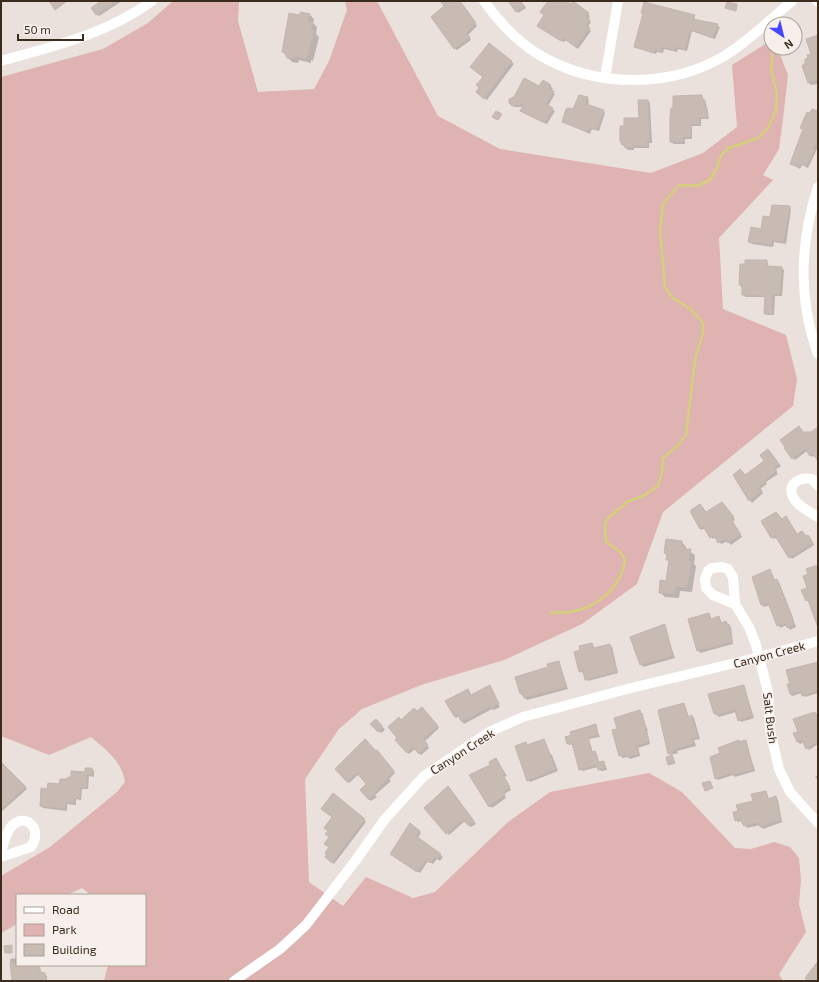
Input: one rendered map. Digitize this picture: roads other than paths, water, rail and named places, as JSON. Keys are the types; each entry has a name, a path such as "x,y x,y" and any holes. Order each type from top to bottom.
{"street":[{"path":"1,61 97,32 132,15 152,1"},
{"path":"484,1 507,30 542,57 564,68 584,74 622,80 678,75 702,67 726,55 739,46 792,1"},
{"path":"605,78 618,1"},
{"path":"818,187 809,214 803,263 806,310 818,354"},
{"path":"818,486 812,479 805,477 794,482 791,489 793,497 798,503 818,517"},
{"name":"Salt Bush","path":"735,604 749,627 760,657 768,692 770,730 779,769 790,792 818,823"},
{"name":"Canyon Creek","path":"234,981 280,949 306,925 356,860 385,819 424,776 491,731 523,717 818,641"},
{"path":"1,851 9,831 16,823 26,821 31,823 35,828 37,836 32,847 1,857"}],"waterway":[{"path":"551,613 570,612 590,606 598,601 613,587 619,579 625,559 619,551 606,542 605,526 607,519 627,502 645,495 658,486 662,473 663,458 679,444 686,435 695,360 703,333 703,324 689,308 673,298 665,287 660,231 663,204 679,185 697,186 710,180 717,168 721,155 729,148 758,138 768,128 776,111 777,94 771,68 772,56"}]}
